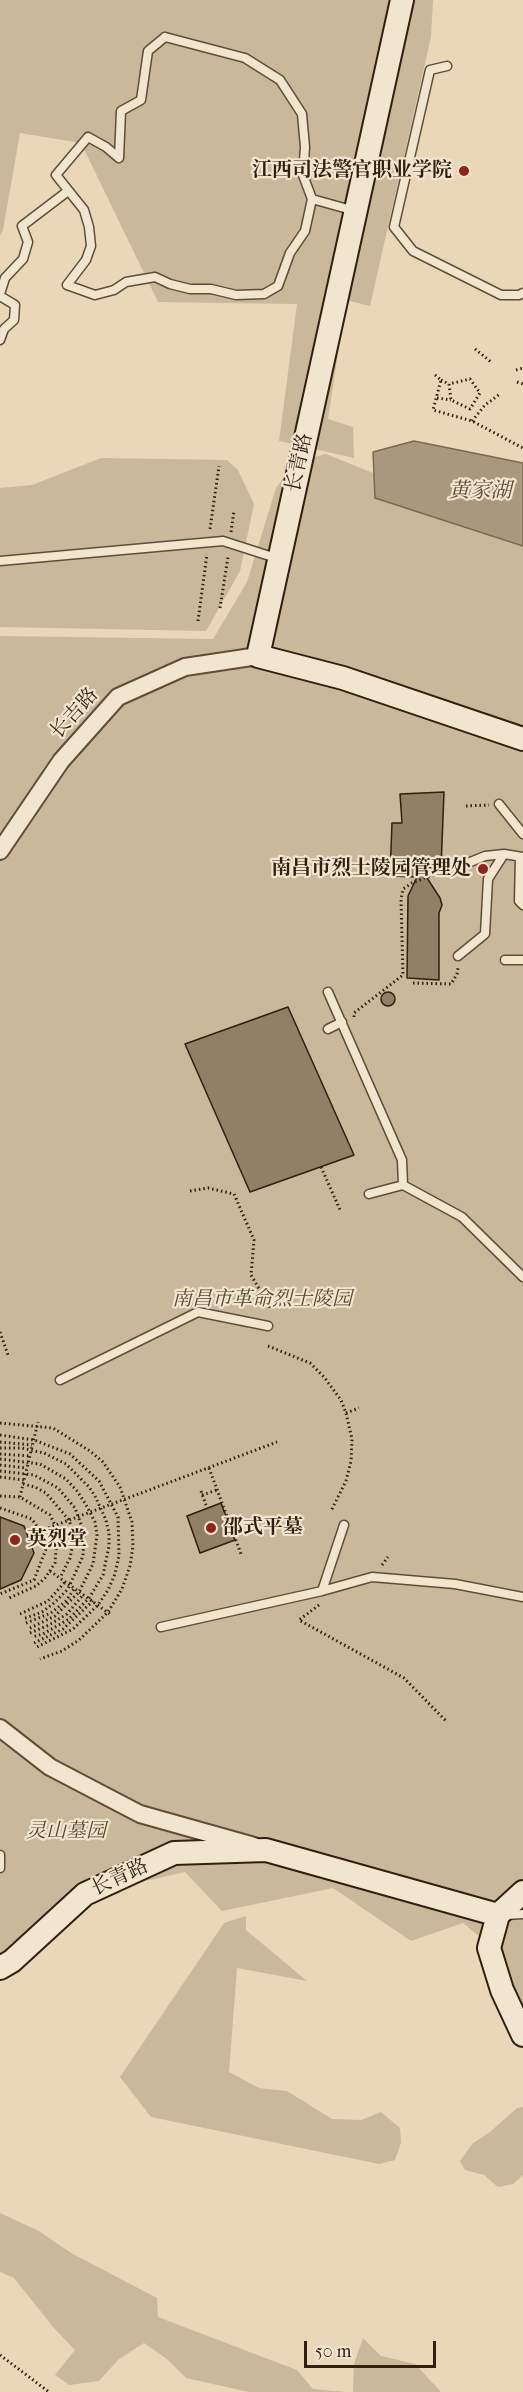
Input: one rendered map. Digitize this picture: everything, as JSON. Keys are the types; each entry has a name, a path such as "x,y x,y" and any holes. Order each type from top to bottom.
{"street":[{"name":"长青路","path":"258,656 402,0"},
{"path":"258,656 343,678 523,739"},
{"name":"长吉路","path":"0,851 61,761 118,698 185,667 258,656"},
{"path":"0,1728 50,1767 140,1814 266,1850"},
{"name":"长青路","path":"0,1968 12,1961 85,1894 174,1853 266,1850 498,1915"},
{"path":"523,1892 498,1915 489,1948 502,1990 523,2035"}],"lane":[{"path":"165,37 245,58 280,81 302,114 305,147 303,175 312,199 305,231 290,253 278,286 264,294 236,296 211,289 190,289 155,277 126,282 114,290 95,295 67,285 86,260 91,246 84,210 68,191 56,175 88,137 106,147 119,159 121,111 141,100 148,51 165,37"},
{"path":"447,66 430,70 394,227 413,251 501,295 523,293"},
{"path":"0,340 4,329 14,320 15,305 0,295 5,278 23,259 28,242 22,226 68,191"},
{"path":"312,199 356,211"},
{"path":"0,561 223,541 279,560"},
{"path":"499,804 523,834"},
{"path":"458,956 485,934 488,879 504,854"},
{"path":"463,865 485,856 504,854 522,857 519,902 523,905"},
{"path":"505,960 523,960"},
{"path":"328,992 402,1160 402,1185"},
{"path":"328,1029 342,1022"},
{"path":"369,1194 402,1185 462,1217 523,1277"},
{"path":"60,1380 198,1312 268,1326"},
{"path":"322,1591 344,1525"},
{"path":"161,1627 322,1591 372,1577 456,1584 523,1597"},
{"path":"0,1855 0,1868"},
{"path":"498,1915 523,1914"}],"path":[{"path":"475,349 491,362"},
{"path":"516,370 523,368"},
{"path":"435,375 449,384 470,379 480,393 470,409 451,400 437,398"},
{"path":"441,380 433,410 472,421 523,448"},
{"path":"517,382 523,384"},
{"path":"449,384 451,400"},
{"path":"472,421 484,405 500,394"},
{"path":"476,400 484,405"},
{"path":"220,608 234,511"},
{"path":"466,806 499,804"},
{"path":"352,1045 354,1013 403,975 401,899 403,890 412,883 435,874 450,872 463,865"},
{"path":"413,983 451,984 457,974 458,956"},
{"path":"321,1167 341,1212"},
{"path":"190,1191 208,1188 234,1194 254,1240 250,1275 272,1309"},
{"path":"0,1332 8,1355"},
{"path":"268,1346 310,1363 341,1400 346,1413 352,1439 351,1461 346,1481 331,1510"},
{"path":"346,1413 359,1408"},
{"path":"0,1423 38,1423 53,1428 90,1451 103,1462 113,1476 126,1499 132,1522 133,1546 130,1566 122,1589 109,1613 62,1651 39,1659"},
{"path":"20,1497 38,1423"},
{"path":"0,1435 34,1440 60,1449 80,1461 99,1481 112,1504 120,1528 119,1556 115,1574 98,1605 73,1629 36,1645 63,1629 93,1601"},
{"path":"0,1442 33,1445"},
{"path":"40,1531 277,1442"},
{"path":"0,1448 31,1450 54,1457 75,1471 89,1486 101,1508 109,1533 109,1546 103,1575 89,1598 69,1619 44,1634 32,1637"},
{"path":"0,1454 30,1456"},
{"path":"0,1459 28,1461 49,1467 66,1479 77,1491 90,1512 97,1535 97,1551 88,1577 79,1592 55,1616 29,1631 41,1630 67,1614 83,1595"},
{"path":"0,1465 26,1470 58,1488 79,1516 84,1532 83,1556 70,1585 54,1604 42,1612 23,1619"},
{"path":"209,1468 241,1554"},
{"path":"0,1471 26,1470"},
{"path":"0,1477 23,1482 46,1493 69,1520 72,1529 72,1548 70,1558 60,1578"},
{"path":"206,1504 202,1493 217,1490"},
{"path":"0,1496 20,1497 50,1515 55,1525 57,1550 55,1563 50,1571 36,1586 9,1598"},
{"path":"0,1508 32,1519 40,1531 45,1549 34,1580 0,1594"},
{"path":"372,1577 388,1557"},
{"path":"50,1571 109,1613"},
{"path":"20,1614 48,1601 65,1582"},
{"path":"26,1623 51,1613 66,1600 74,1588"},
{"path":"322,1603 299,1620 404,1678 446,1721"},
{"path":"0,2355 50,2392"}],"green space":[{"path":"0,0 433,0 431,37 370,306 346,300 328,419 353,427 354,458 279,441 297,304 158,302 81,143 20,133 3,230 0,235"},
{"name":"南昌市革命烈士陵园","path":"326,454 415,490 523,506 523,2021 486,1942 463,1923 411,1941 333,1888 222,1911 185,1872 89,1894 0,1970 0,636 213,639 247,582 276,488 295,462"},
{"path":"101,458 227,460 238,470 254,504 240,571 206,631 0,627 0,488 32,485"},
{"path":"246,1916 246,1930 307,1981 237,1968 229,2072 259,2088 287,2091 332,2119 361,2120 381,2112 400,2128 401,2143 395,2160 379,2164 151,2117 120,2077 224,1923"},
{"path":"523,2107 523,2175 513,2184 498,2187 484,2175 465,2170 460,2161 473,2143 490,2132 517,2108"},
{"path":"0,2213 39,2231 71,2253 157,2298 158,2317 297,2370 313,2389 347,2392 249,2392 186,2378 167,2359 144,2343 119,2359 99,2381 69,2385 55,2375 75,2350 54,2328 14,2278 0,2272"},
{"path":"363,2338 381,2356 415,2364 441,2392 353,2392 354,2364"}],"water":[{"name":"黄家湖","path":"414,441 523,463 523,546 375,498 373,452"}],"building":[{"path":"444,792 441,868 420,867 442,905 439,913 439,980 407,978 408,896 417,877 390,876 392,823 402,823 400,794"},
{"path":"385,992 391,992 395,999 391,1006 385,1006 381,1002 381,996"},
{"path":"288,1007 354,1155 250,1192 185,1044"},
{"name":"邵式平墓","path":"221,1503 235,1540 200,1553 187,1516"},
{"name":"英烈堂","path":"0,1517 24,1526 34,1553 21,1580 0,1589"}],"place":[{"name":"江西司法警官职业学院","path":"464,171"},
{"name":"南昌市烈士陵园管理处","path":"483,869"},
{"name":"邵式平墓","path":"211,1528"},
{"name":"英烈堂","path":"15,1540"}],"park label":[{"name":"灵山墓园","path":"66,1832"}]}
